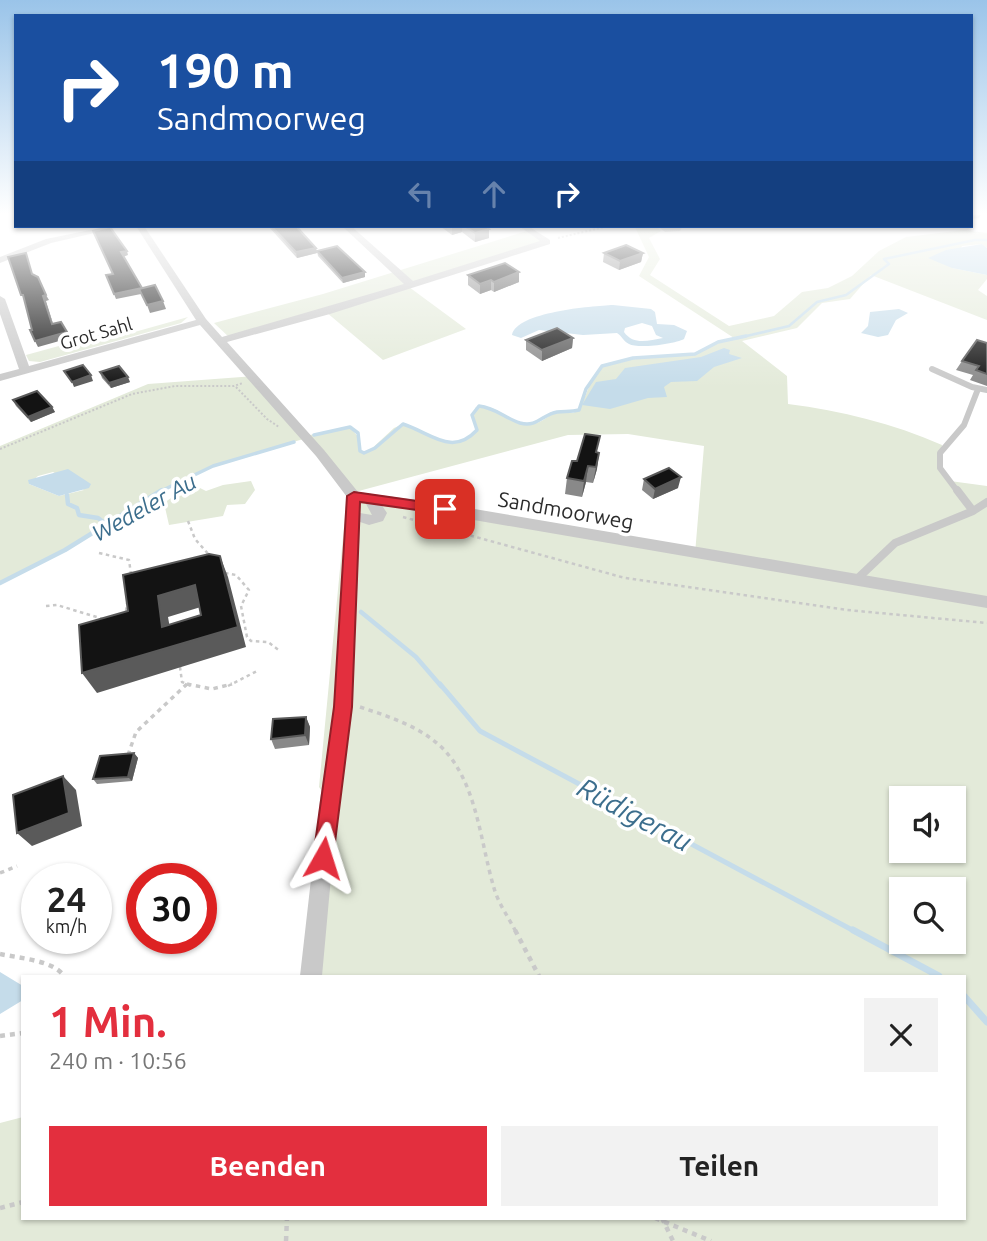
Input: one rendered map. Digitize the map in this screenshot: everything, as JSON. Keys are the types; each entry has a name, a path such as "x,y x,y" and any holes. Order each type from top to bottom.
{"street":[{"path":"171,273 202,321 308,439 354,496 343,707 329,800 311,975"},
{"path":"398,273 411,285"},
{"path":"219,341 449,273"},
{"path":"0,299 4,326 25,371"},
{"name":"Grot Sahl","path":"0,378 202,321"},
{"name":"Sandmoorweg","path":"354,496 987,602"},
{"path":"352,514 372,520 378,518 380,513 370,499"}],"lane":[{"path":"932,369 983,390 964,425 940,453 940,468 973,512"},
{"path":"858,579 895,543 973,512 987,502"}],"path":[{"path":"0,449 132,394 175,386 234,386 255,379"},
{"path":"380,513 625,578 847,610 987,623"},
{"path":"188,521 192,538 207,550 214,563"},
{"path":"99,552 129,561 132,578"},
{"path":"217,573 236,575 249,590 241,606 247,638 251,641 268,642 280,651"},
{"path":"126,611 130,593"},
{"path":"46,606 57,605 106,620"},
{"path":"180,667 182,681 208,691 222,689 259,670"},
{"path":"127,759 131,738 187,684"},
{"path":"343,707 367,708 397,719 438,744 456,766 468,789 495,892 538,975"},
{"path":"0,873 17,866"},
{"path":"0,954 44,964 64,975"},
{"path":"0,1036 21,1033"},
{"path":"0,1208 21,1203"},
{"path":"285,1241 287,1220"},
{"path":"663,1220 673,1241"},
{"path":"663,1220 711,1241"}],"green space":[{"path":"391,273 452,273 409,287 466,329 383,360 326,312 230,338 214,323"},
{"path":"641,273 651,273 650,275 729,326 774,316 802,292 828,288 855,273 987,275 978,290 987,296 987,320 871,275 850,299 822,303 797,328 742,341 787,376 788,404 866,419 923,437 942,445 940,468 950,481 987,486 987,1241 0,1241 0,1123 21,1118 21,1220 966,1220 966,975 311,975 329,801 319,787 347,496 307,438 187,478 149,498 45,562 0,583 0,446 148,384 255,376 310,435 350,427 360,439 360,451 367,453 394,428 403,424 450,443 468,439 477,430 472,415 476,407 487,407 513,420 531,424 554,412 573,413 581,405 593,378 602,366 633,358 695,354 716,343 734,338 639,276","holes":["628,434 704,446 695,554 355,492 568,435","53,472 84,490 59,496 29,484 38,476"]},
{"path":"188,317 181,323 40,362 29,361 26,355 128,327 131,333"},
{"path":"251,481 255,490 245,504 227,505 223,516 169,525 164,503 178,493 198,487 206,491 223,485"}],"water":[{"path":"613,305 651,309 655,312 657,324 674,325 687,331 684,339 648,346 629,344 617,333 583,335 539,330 521,338 512,335 517,327 540,316","holes":["642,323 652,326 656,335 663,338 637,341 624,332 625,328"]},
{"path":"899,309 908,313 896,320 888,335 878,337 861,333 868,326 870,312"},
{"path":"724,348 730,350 729,354 742,358 714,367 697,381 671,382 664,387 667,397 648,398 610,409 582,405 596,382 616,379 625,368 701,357"},
{"path":"68,469 91,484 89,488 59,496 29,484 28,480"},
{"path":"0,972 21,985 21,1001 0,1014"}],"building":[{"path":"13,273 32,273 38,277 46,295 43,296 52,324 61,322 67,332 35,341"},
{"path":"133,273 142,288 114,294 106,275"},
{"path":"337,273 361,273 342,278"},
{"path":"517,273 494,282 491,280 480,284 468,275"},
{"path":"155,285 163,301 147,305 139,289"},
{"path":"557,328 573,338 542,350 526,340"},
{"path":"977,340 987,343 987,374 976,370 979,366 962,361"},
{"path":"83,365 91,375 72,382 64,371"},
{"path":"119,366 128,377 109,383 100,372"},
{"path":"37,391 52,407 28,417 13,400"},
{"path":"585,434 600,436 596,467 588,466 584,481 567,478 572,461 577,461"},
{"path":"669,468 681,477 655,489 644,479"},
{"path":"209,554 220,556 238,627 82,673 79,625 128,611 123,575","holes":["195,585 201,615 162,627 158,596"]},
{"path":"306,717 305,735 271,739 273,719"},
{"path":"134,753 128,777 93,779 100,756"},
{"path":"63,776 69,813 17,833 13,795"}],"waterway":[{"name":"Wedeler Au","path":"738,338 789,326 817,302 846,295 877,273"},
{"name":"Wedeler Au","path":"314,435 350,427 358,433 360,451 364,453 375,448 403,424 441,440 459,442 477,430 472,415 479,406 520,423 531,424 552,413 579,410 586,389 602,366 633,358 695,354 718,342 746,336"},
{"name":"Wedeler Au","path":"159,492 213,466 294,442"},
{"name":"Wedeler Au","path":"0,583 65,550 162,490"},
{"path":"67,495 68,504 77,508 79,515 98,518 106,524"},
{"name":"Rüdigerau","path":"361,612 416,657 441,686"},
{"name":"Rüdigerau","path":"440,684 480,731 856,932"},
{"name":"Rüdigerau","path":"853,930 937,975"},
{"name":"Rüdigerau","path":"966,998 987,1022"}],"route":[{"path":"323,858 343,707 354,496 445,509"}]}
